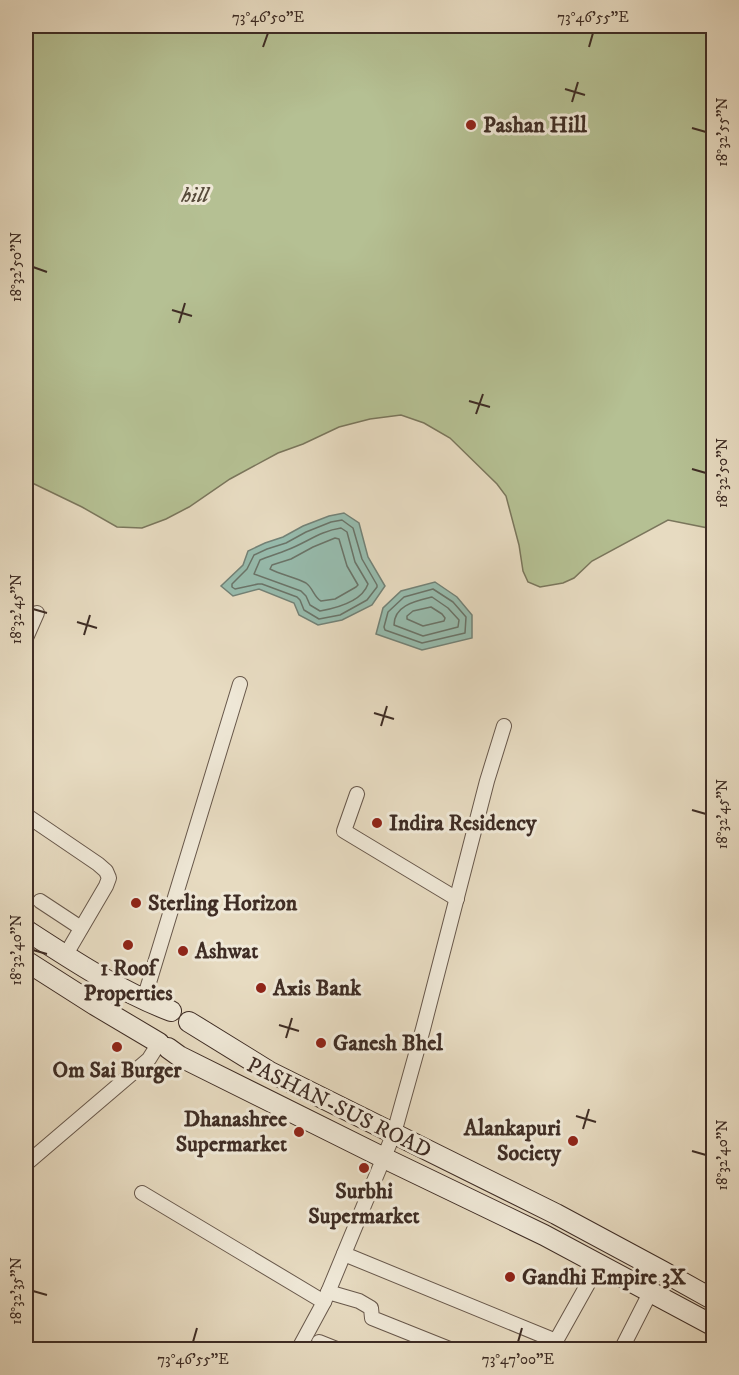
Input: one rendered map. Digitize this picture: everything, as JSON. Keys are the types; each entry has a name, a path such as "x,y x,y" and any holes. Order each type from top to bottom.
{"main road":[{"path":"26,930 111,984 181,1014 189,1022 189,1038 176,1048 158,1050 153,1028 156,1019 162,1013 171,1011"},
{"name":"PASHAN-SUS ROAD","path":"26,961 158,1050 179,1056 544,1235 714,1326"},
{"name":"PASHAN-SUS ROAD","path":"189,1022 270,1072 556,1214 714,1300"}],"street":[{"path":"26,638 37,614"},
{"path":"144,999 240,684"},
{"path":"298,1350 326,1297 394,1133 487,781 504,726"},
{"path":"357,794 344,831 457,899"},
{"path":"26,815 98,864 106,871 109,878 65,956"},
{"path":"40,901 81,928"},
{"path":"26,1164 158,1050"},
{"path":"142,1193 326,1297 359,1301 371,1308 372,1318 452,1350"},
{"path":"344,1254 553,1345 599,1264"},
{"path":"621,1350 651,1292"},
{"path":"319,1342 339,1350"}],"green space":[{"name":"hill","path":"26,26 713,26 713,529 668,520 592,561 574,578 563,583 540,587 528,582 523,571 519,545 506,496 497,484 450,438 424,423 401,415 370,419 339,427 278,453 230,479 189,507 142,528 117,527 26,480"}],"water":[{"path":"344,513 359,523 368,557 385,586 372,605 342,620 318,625 299,615 294,603 259,589 233,596 221,586 243,565 248,551 303,526"},
{"path":"435,582 457,597 472,615 472,638 422,650 376,634 383,608 401,591"}],"place":[{"name":"Pashan Hill","path":"471,125"},
{"name":"Indira Residency","path":"377,823"},
{"name":"Sterling Horizon","path":"136,903"},
{"name":"1 Roof Properties","path":"128,945"},
{"name":"Ashwat","path":"183,951"},
{"name":"Axis Bank","path":"261,988"},
{"name":"Ganesh Bhel","path":"321,1043"},
{"name":"Om Sai Burger","path":"117,1047"},
{"name":"Dhanashree Supermarket","path":"299,1132"},
{"name":"Alankapuri Society","path":"573,1141"},
{"name":"Surbhi Supermarket","path":"364,1168"},
{"name":"Gandhi Empire 3X","path":"510,1277"}]}
